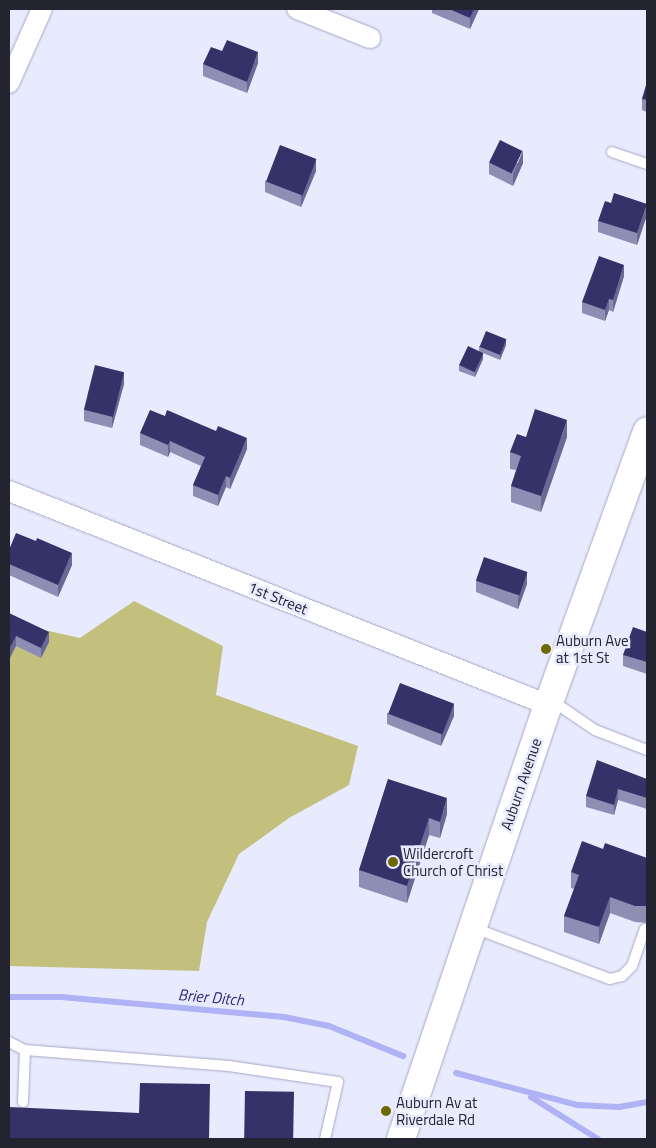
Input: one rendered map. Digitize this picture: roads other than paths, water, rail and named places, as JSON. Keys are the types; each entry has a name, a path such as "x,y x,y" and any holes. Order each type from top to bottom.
{"street":[{"path":"9,83 42,9"},
{"path":"297,9 370,38"},
{"name":"Auburn Avenue","path":"401,1139 549,702 644,448"},
{"name":"1st Street","path":"9,491 549,702"}],"lane":[{"path":"612,152 647,164"},
{"path":"549,702 595,730 647,750"},
{"path":"473,928 610,979 622,976 632,966 645,929"},
{"path":"9,1042 25,1050 229,1066 338,1082 325,1139"},
{"path":"24,1102 25,1050"}],"waterway":[{"name":"Brier Ditch","path":"9,997 61,997 284,1017 329,1026 403,1056"},
{"name":"Brier Ditch","path":"456,1073 577,1105 619,1107 647,1102"},
{"path":"531,1097 598,1139"}],"place":[{"name":"Auburn Ave at 1st St","path":"546,649"},
{"name":"Wildercroft Church of Christ","path":"393,862"},
{"name":"Auburn Av at Riverdale Rd","path":"386,1111"}]}
